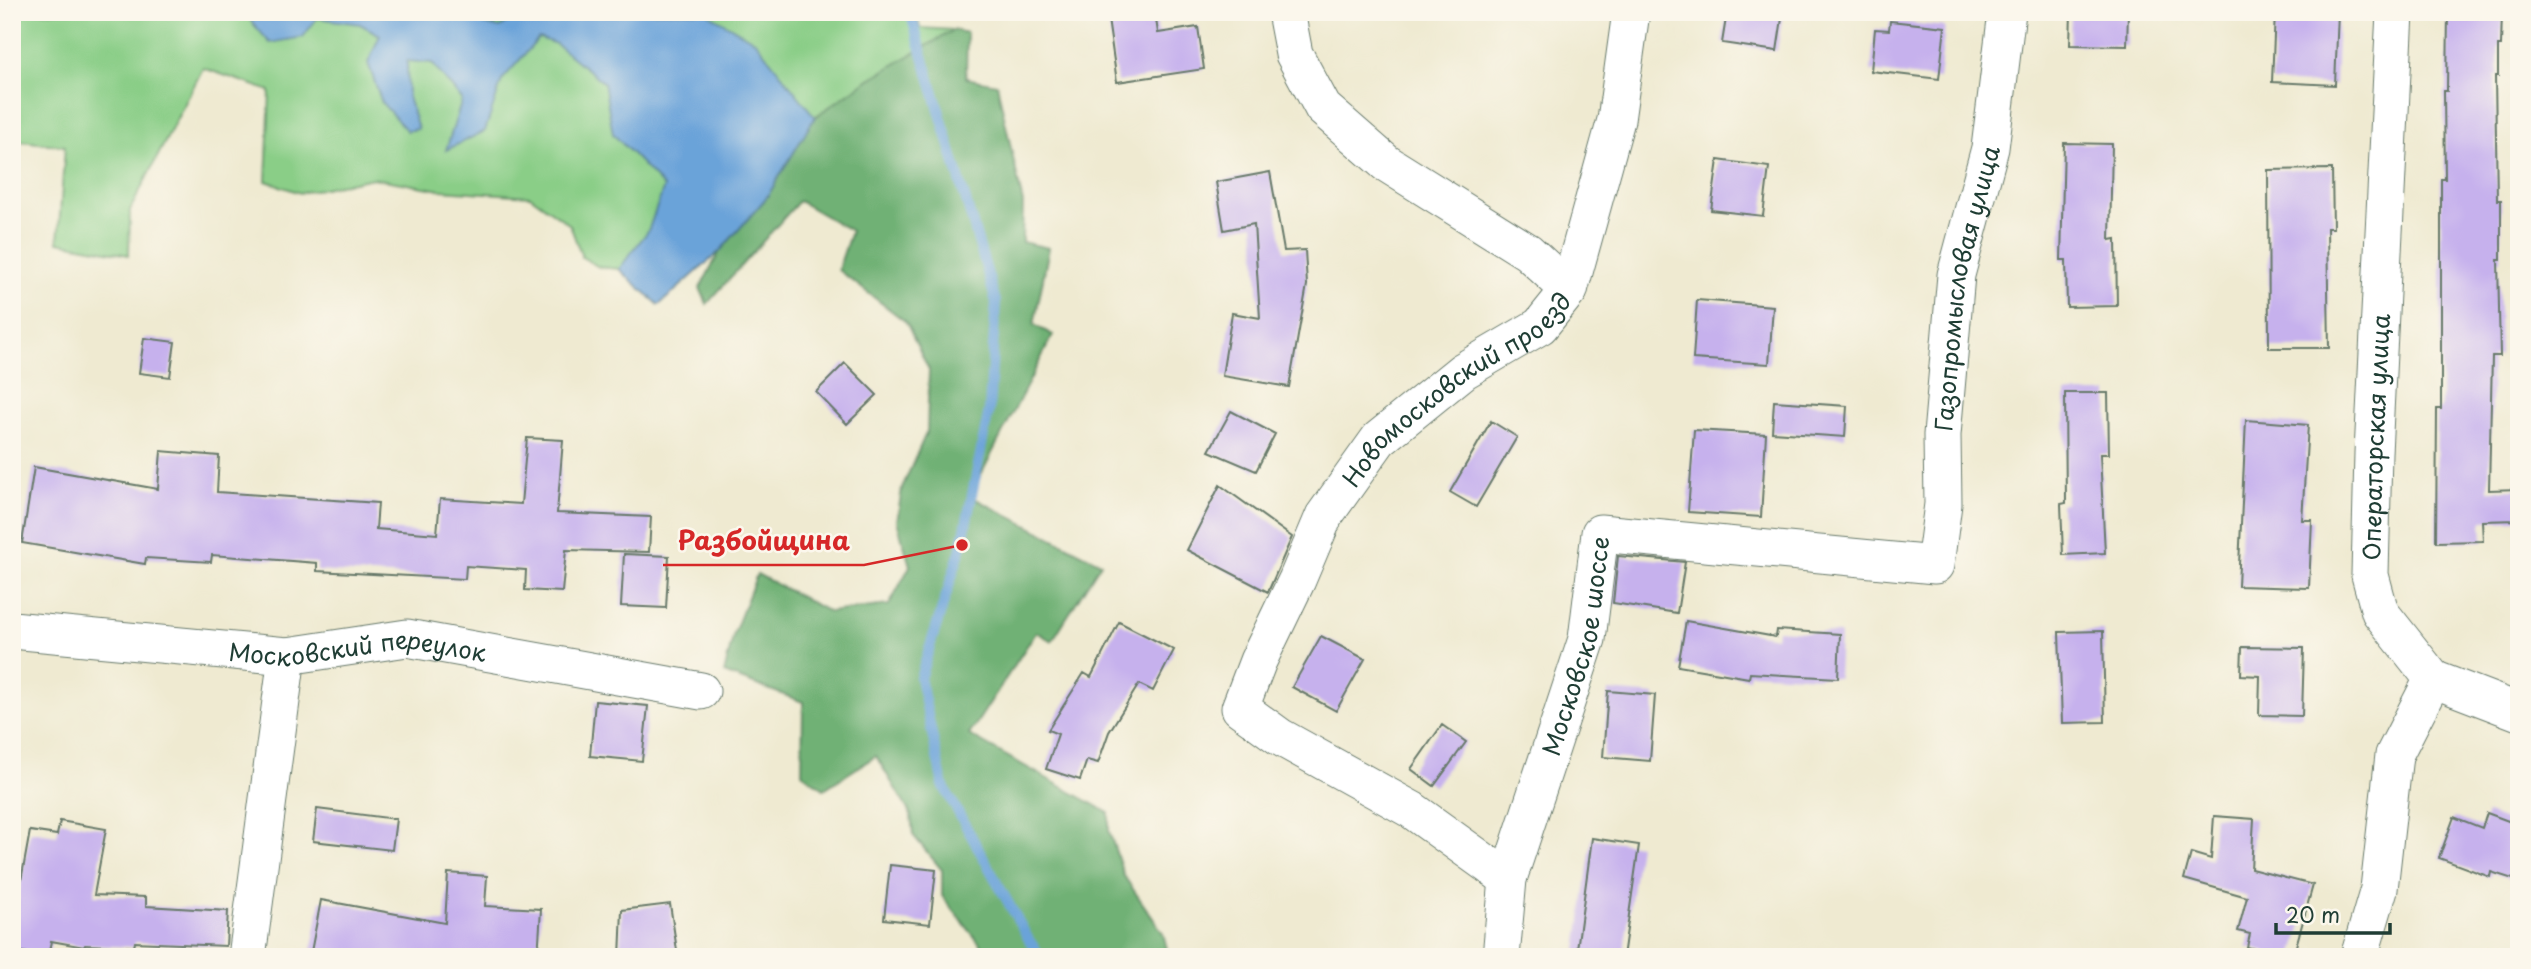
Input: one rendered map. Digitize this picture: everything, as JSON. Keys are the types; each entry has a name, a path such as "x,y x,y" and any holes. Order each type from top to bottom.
{"street":[{"name":"Новомосковский проезд","path":"1286,12 1294,54 1323,108 1386,163 1528,253 1569,290 1540,326 1463,370 1378,439 1324,516 1258,661 1240,708 1280,737 1412,810 1508,879"},
{"path":"1569,290 1616,120 1631,12"},
{"name":"Газопромысловая улица","path":"1935,565 1943,504 1942,435 1956,275 1990,148 2007,12"},
{"name":"Операторская улица","path":"2395,12 2373,453 2370,575 2380,612 2433,680"},
{"name":"Московское шоссе","path":"1502,957 1508,879 1587,639 1600,533 1935,565"},
{"name":"Московский переулок","path":"12,630 288,656 407,638 701,691"},
{"path":"247,957 288,656"},
{"path":"2359,957 2379,889 2394,755 2433,680 2519,712"}],"green space":[{"path":"12,12 916,12 920,28 954,30 868,80 815,117 767,197 720,251 659,305 619,269 599,267 582,257 570,225 530,196 441,190 373,178 300,193 266,181 270,91 203,68 130,210 129,255 58,242 65,146 12,140"},
{"path":"954,30 967,33 966,78 997,84 1023,203 1022,242 1049,248 1034,325 1053,335 970,496 1101,563 1052,641 1036,632 969,735 1109,813 1109,831 1124,876 1163,933 1169,957 986,957 981,945 942,896 942,870 913,835 911,815 876,756 824,789 802,773 803,702 724,673 734,633 757,574 829,612 889,605 910,566 897,521 902,488 927,431 929,370 906,322 838,270 851,231 799,201 707,304 700,288 720,251 767,197 815,117 868,80"}],"water":[{"path":"243,12 440,12 500,28 519,12 705,12 755,41 815,117 767,197 720,251 659,305 619,269 648,231 664,187 613,134 604,83 556,44 539,38 502,80 485,131 446,150 462,100 432,63 407,61 408,97 418,129 407,131 382,103 368,63 380,35 360,24 317,18 303,37 270,43"}],"building":[{"path":"1107,12 1155,12 1158,33 1198,27 1204,69 1117,82"},
{"path":"1727,12 1783,12 1777,51 1722,43"},
{"path":"2071,12 2128,12 2127,46 2070,45"},
{"path":"2275,12 2338,12 2335,85 2272,82"},
{"path":"2448,12 2502,12 2498,76 2495,76 2497,200 2501,200 2501,260 2498,260 2500,356 2492,356 2489,490 2519,489 2519,520 2482,521 2483,541 2436,542 2437,409 2441,409 2441,179 2445,179 2444,91 2447,91"},
{"path":"1890,21 1945,27 1939,79 1871,71 1875,29 1889,30"},
{"path":"2064,143 2112,144 2110,240 2116,239 2117,306 2067,307 2066,260 2061,260"},
{"path":"1718,160 1769,167 1763,216 1711,210"},
{"path":"2332,169 2333,228 2327,228 2329,348 2269,348 2268,170"},
{"path":"1270,172 1284,251 1305,250 1307,285 1289,387 1222,376 1232,313 1260,318 1254,224 1224,230 1216,182"},
{"path":"1697,300 1773,306 1769,364 1693,359"},
{"path":"144,338 175,342 170,377 139,373"},
{"path":"845,363 877,395 847,424 816,392"},
{"path":"2065,393 2108,393 2109,454 2100,454 2105,553 2063,555 2061,504 2066,503"},
{"path":"1774,401 1847,406 1845,437 1772,432"},
{"path":"1231,411 1275,434 1256,471 1209,451"},
{"path":"2246,420 2308,425 2302,520 2312,520 2309,588 2238,586"},
{"path":"1491,421 1517,437 1476,507 1450,492"},
{"path":"1694,430 1766,434 1761,517 1688,512"},
{"path":"527,438 563,440 557,513 651,517 649,552 566,550 562,592 525,590 526,570 466,566 465,579 317,571 317,563 212,555 211,562 146,558 145,564 22,543 34,467 158,489 161,451 219,456 217,492 378,503 376,529 437,534 440,499 521,504"},
{"path":"1220,485 1292,537 1268,592 1187,550"},
{"path":"624,554 669,556 666,608 621,606"},
{"path":"1618,556 1685,562 1677,613 1613,603"},
{"path":"1686,621 1776,637 1777,630 1840,634 1838,678 1750,673 1749,678 1678,666"},
{"path":"1119,622 1174,650 1153,691 1139,684 1109,732 1098,763 1087,760 1080,780 1046,769 1058,734 1048,730 1084,673 1091,677"},
{"path":"2103,631 2105,722 2062,723 2059,632"},
{"path":"1321,636 1365,659 1336,711 1292,687"},
{"path":"2242,647 2304,648 2302,716 2259,715 2260,676 2241,675"},
{"path":"1608,691 1655,695 1650,761 1603,757"},
{"path":"595,701 648,706 642,761 590,756"},
{"path":"1442,725 1466,742 1434,786 1411,769"},
{"path":"317,809 396,819 392,850 313,841"},
{"path":"2487,813 2519,825 2519,881 2491,872 2490,877 2439,858 2454,817 2482,828"},
{"path":"2214,816 2254,819 2251,869 2313,885 2293,957 2247,947 2250,934 2238,931 2247,897 2184,879 2191,853 2211,859"},
{"path":"60,821 106,829 94,895 146,897 146,906 228,911 226,946 135,942 134,947 84,947 51,941 48,957 12,950 12,931 30,831 57,835"},
{"path":"1592,838 1639,845 1623,957 1576,957"},
{"path":"890,865 936,870 930,924 884,919"},
{"path":"448,873 487,876 485,906 541,909 538,957 310,957 321,900 445,923"},
{"path":"670,904 678,957 620,957 622,910"}],"waterway":[{"path":"910,12 996,302 989,410 962,545 920,678 943,785 1041,957"}],"place":[{"name":"Разбойщина","path":"962,545"}]}
